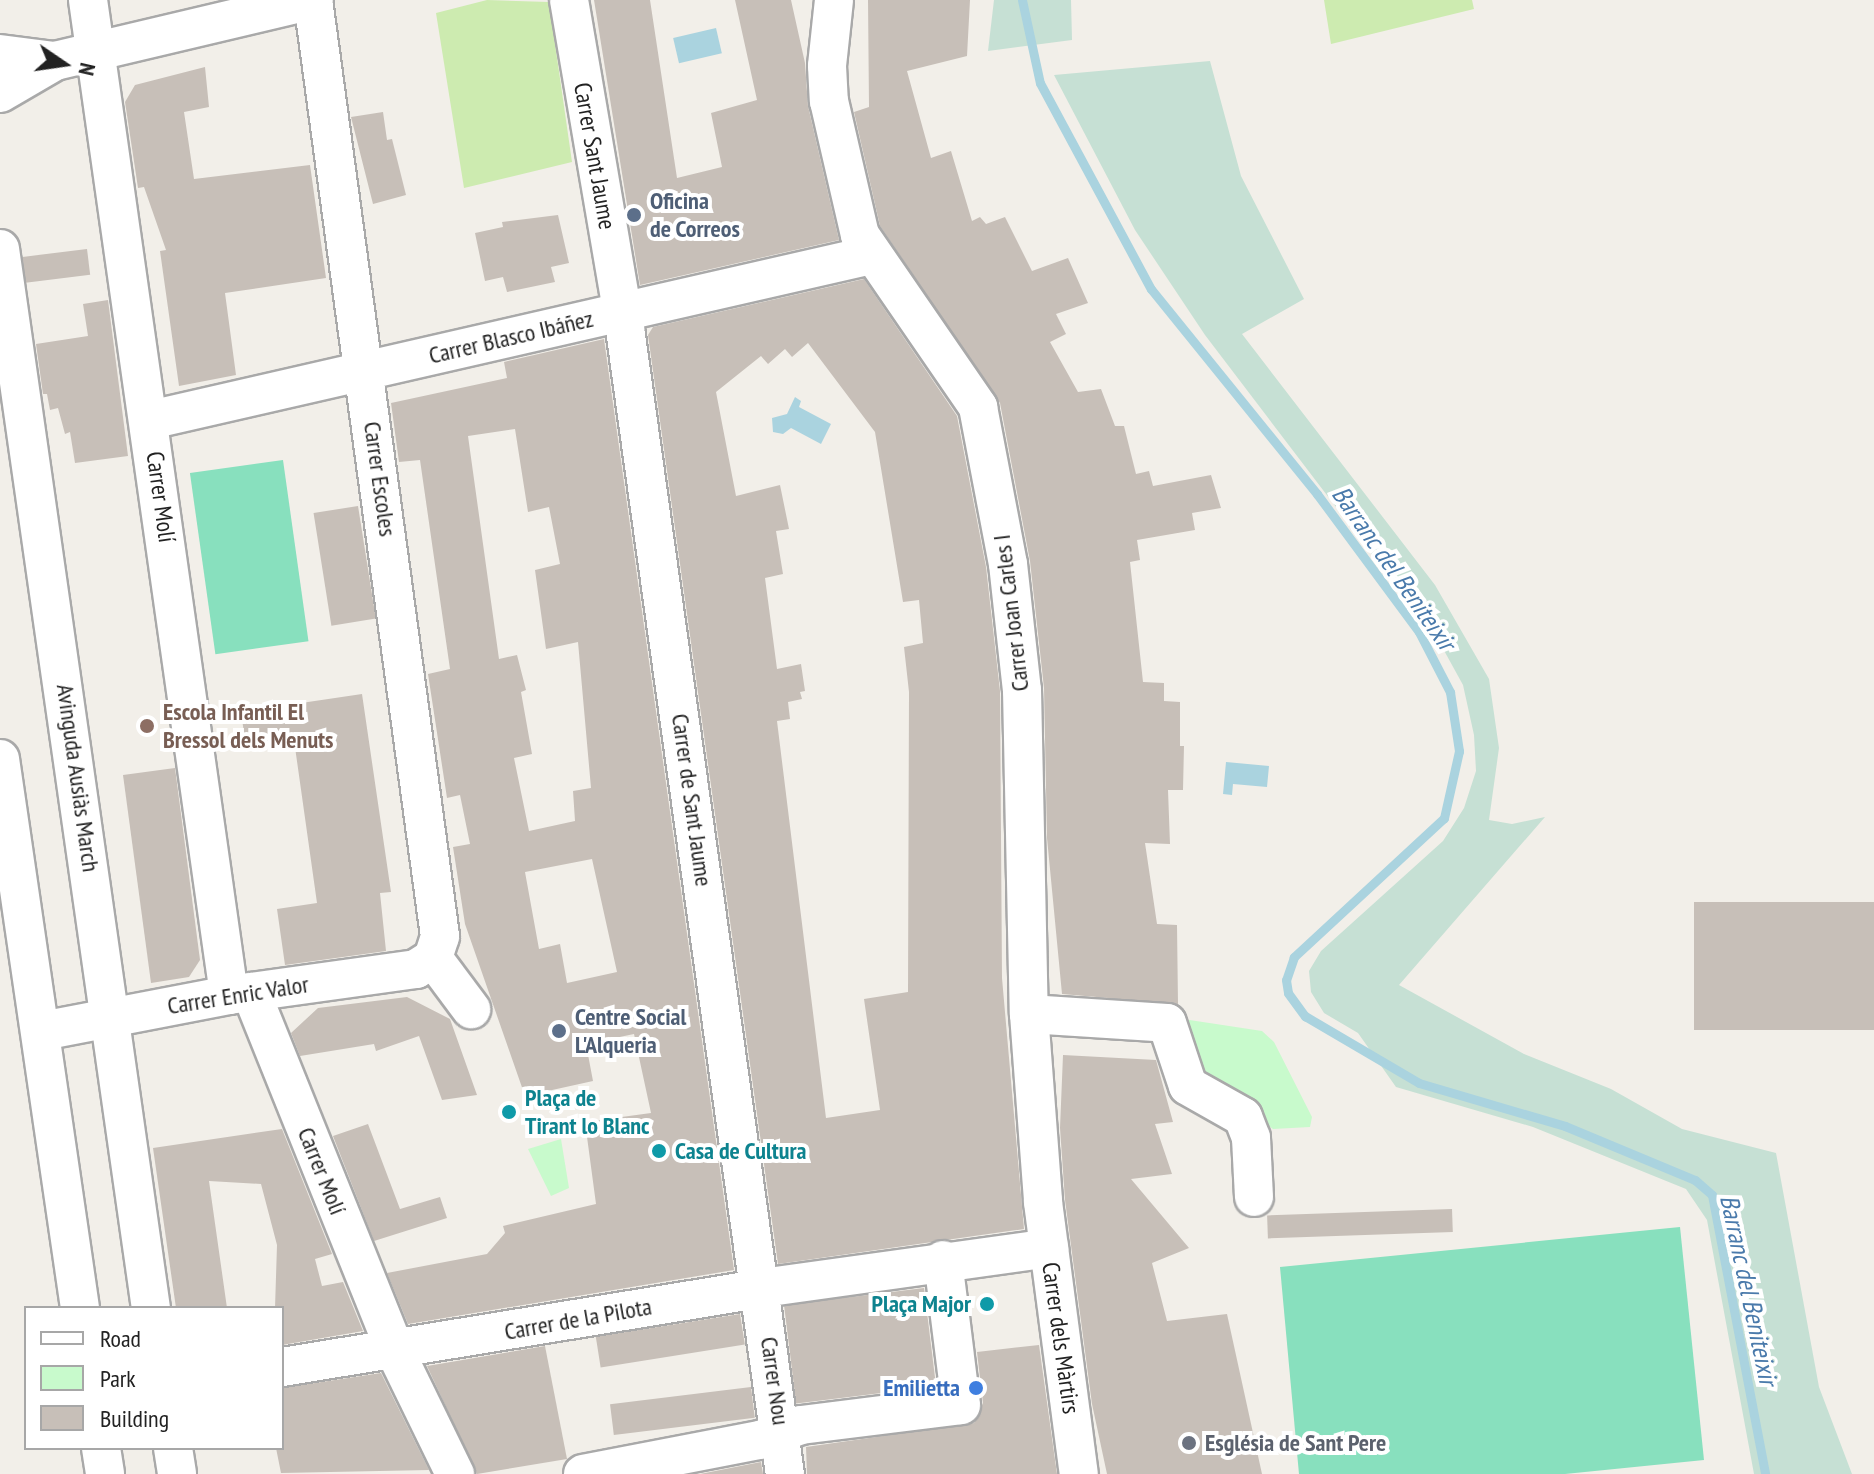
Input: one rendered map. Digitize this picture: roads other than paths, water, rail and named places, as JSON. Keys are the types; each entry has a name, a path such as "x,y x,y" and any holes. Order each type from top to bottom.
{"street":[{"name":"Carrer Molí","path":"88,0 240,994 395,1351 455,1474"},
{"path":"0,93 55,61 314,0"},
{"name":"Carrer Escoles","path":"314,0 442,922 433,958"},
{"name":"Carrer Sant Jaume","path":"569,0 622,312"},
{"name":"Carrer Joan Carles I","path":"807,0 827,66 841,166 871,255 951,363 983,421 1020,657 1029,1014 1043,1202"},
{"name":"Carrer Joan Carles I","path":"827,66 834,0"},
{"path":"0,54 55,61"},
{"name":"Avinguda Ausiàs March","path":"0,249 112,1016 151,1306"},
{"name":"Carrer Blasco Ibáñez","path":"150,420 622,312 650,310 871,255"},
{"name":"Carrer de Sant Jaume","path":"622,312 762,1288"},
{"path":"0,759 80,1306"},
{"path":"433,958 471,1009"},
{"name":"Carrer Enric Valor","path":"42,1031 240,994 416,969 433,958"},
{"path":"1029,1014 1167,1023 1188,1086 1243,1117 1251,1138 1254,1197"},
{"name":"Carrer dels Màrtirs","path":"1043,1202 1079,1474"},
{"path":"583,1474 783,1432 801,1425 961,1405 938,1261 1049,1248"},
{"name":"Carrer de la Pilota","path":"284,1367 938,1261"},
{"name":"Carrer Nou","path":"762,1288 783,1432 785,1474"},
{"path":"101,1450 105,1474"},
{"path":"173,1450 177,1474"}],"water":[{"path":"716,28 722,53 679,63 673,38"},
{"path":"795,397 801,401 799,407 831,424 821,444 791,428 783,434 773,432 772,418 787,414"},
{"path":"1226,762 1269,766 1267,787 1233,784 1232,795 1223,794"}],"waterway":[{"name":"Barranc del Beniteixir","path":"1022,0 1040,83 1151,289 1317,494 1419,632 1450,692 1459,751 1444,818 1294,957 1286,980 1288,993 1305,1016 1419,1083 1565,1126 1695,1180 1712,1195 1765,1474"}],"place":[{"name":"Oficina de Correos","path":"634,215"},
{"name":"Escola Infantil El Bressol dels Menuts","path":"147,726"},
{"name":"Centre Social L'Alqueria","path":"559,1031"},
{"name":"Plaça de Tirant lo Blanc","path":"509,1112"},
{"name":"Casa de Cultura","path":"659,1151"},
{"name":"Plaça Major","path":"987,1304"},
{"name":"Emilietta","path":"976,1388"},
{"name":"Església de Sant Pere","path":"1189,1443"}]}
